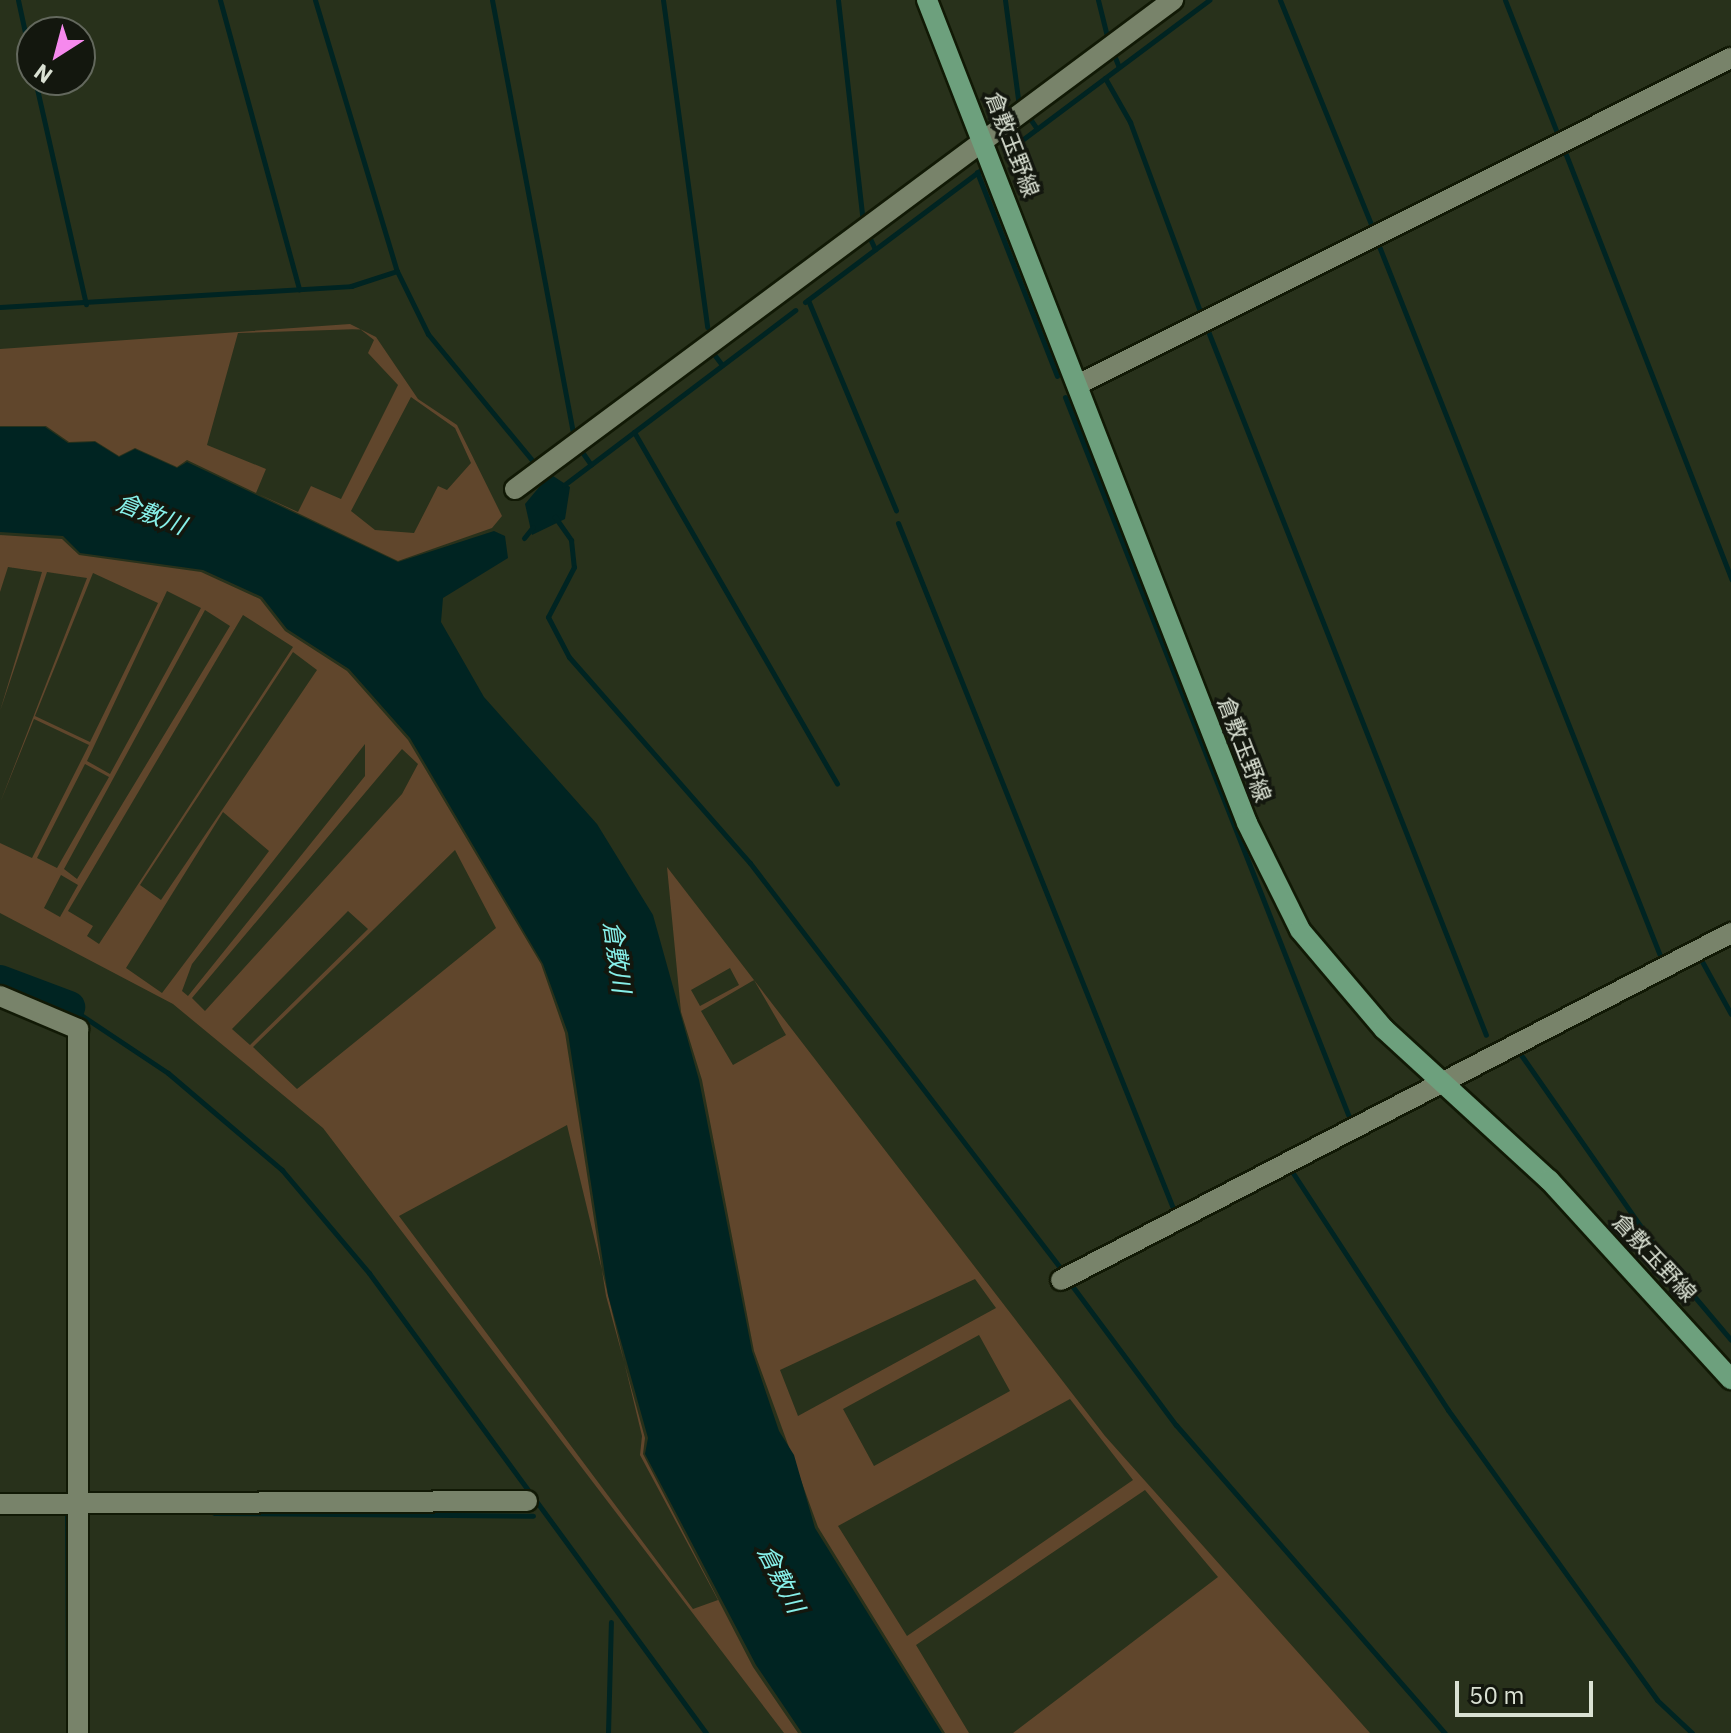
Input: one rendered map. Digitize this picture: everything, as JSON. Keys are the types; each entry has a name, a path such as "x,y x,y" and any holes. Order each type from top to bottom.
{"main road":[{"name":"倉敷玉野線","path":"927,0 985,138 1270,876 1339,981 1600,1232 1731,1379"}],"street":[{"path":"515,489 1173,0"},
{"path":"1079,384 1731,58"},
{"path":"1066,1277 1731,933"},
{"path":"0,996 78,1029 78,1733"},
{"path":"0,1504 527,1501"}],"shaded area":[{"path":"350,324 360,329 376,337 418,399 457,425 502,516 492,528 398,561 187,460 177,467 135,448 119,456 95,441 69,442 46,426 0,426 0,349","holes":["360,329 374,340 368,353 398,385 341,499 311,486 298,512 256,493 266,469 207,445 238,333","411,397 455,428 471,463 447,490 438,486 414,533 375,530 351,511"]},
{"path":"0,535 62,539 79,555 201,572 260,599 285,631 347,671 408,740 541,964 565,1033 602,1270 567,1125 399,1216 693,1609 718,1600 640,1455 642,1436 624,1363 645,1438 643,1454 753,1667 798,1733 784,1733 323,1128 173,1004 0,913 0,843 32,858 89,745 34,719 0,803 87,578 47,572 0,711 42,572 8,567 0,592","holes":["93,573 158,603 90,742 35,716","167,591 201,608 110,774 87,761","205,610 230,626 77,879 64,869","243,615 293,647 99,944 87,936 93,926 68,911","293,652 317,670 161,900 140,885","365,744 365,776 188,996 182,991 192,964","402,749 418,764 402,794 205,1011 192,998","85,764 109,777 57,868 37,858","223,812 269,851 162,993 126,968","455,850 496,928 297,1089 253,1047","61,875 78,885 60,917 44,908","348,911 368,929 250,1045 232,1029"]},
{"path":"667,867 754,980 1105,1436 1370,1733 1013,1733 1218,1577 1145,1490 916,1645 969,1733 945,1733 818,1527 754,1351 702,1080 681,1012","holes":["730,968 739,985 700,1006 691,990","754,980 786,1035 733,1065 701,1011","975,1279 996,1308 798,1416 780,1370","979,1335 1010,1391 874,1466 843,1409","1070,1399 1133,1480 907,1636 838,1526"]}],"water":[{"name":"倉敷川","path":"0,427 45,427 68,443 95,442 119,457 135,449 177,468 187,462 398,562 494,531 505,536 508,558 443,598 441,622 484,697 597,824 653,915 699,1080 752,1351 779,1431 794,1455 815,1528 942,1733 802,1733 756,1665 645,1454 648,1438 608,1295 568,1033 543,964 410,738 349,669 287,629 262,597 203,570 80,553 63,536 0,532"},
{"path":"550,474 570,487 565,519 532,535 525,504"}],"waterway":[{"path":"18,0 21,16"},
{"path":"220,0 299,289"},
{"path":"315,0 397,271"},
{"path":"492,0 574,440"},
{"path":"663,0 707,327"},
{"path":"838,0 863,223"},
{"path":"1005,0 1019,106"},
{"path":"1098,0 1108,40"},
{"path":"1010,149 1209,0"},
{"path":"1280,0 1374,232"},
{"path":"1505,0 1559,138"},
{"path":"1112,50 1119,67"},
{"path":"1105,78 1130,122 1202,317"},
{"path":"39,96 86,304"},
{"path":"1026,113 1037,129"},
{"path":"1563,147 1731,579"},
{"path":"805,302 982,169"},
{"path":"977,172 1057,376"},
{"path":"867,232 875,249"},
{"path":"1377,241 1661,958"},
{"path":"0,307 351,286 397,271 428,334 537,466"},
{"path":"808,300 896,510"},
{"path":"564,485 795,310"},
{"path":"1206,326 1486,1035"},
{"path":"713,353 722,365"},
{"path":"1065,397 1351,1122"},
{"path":"634,432 837,784"},
{"path":"580,449 591,465"},
{"path":"555,517 571,540 574,567 548,617 569,657 750,863 1065,1274"},
{"path":"898,523 1173,1208"},
{"path":"524,538 533,527"},
{"path":"1699,956 1731,1014"},
{"path":"0,981 69,1007"},
{"path":"69,1007 168,1073 282,1170 369,1273 706,1733"},
{"path":"1519,1052 1667,1264 1731,1340"},
{"path":"1291,1170 1448,1410 1657,1700 1692,1733"},
{"path":"1070,1283 1176,1425 1445,1733"},
{"path":"68,1422 68,1441"},
{"path":"67,1511 68,1704"},
{"path":"214,1513 533,1516"},
{"path":"608,1733 611,1622"}]}
